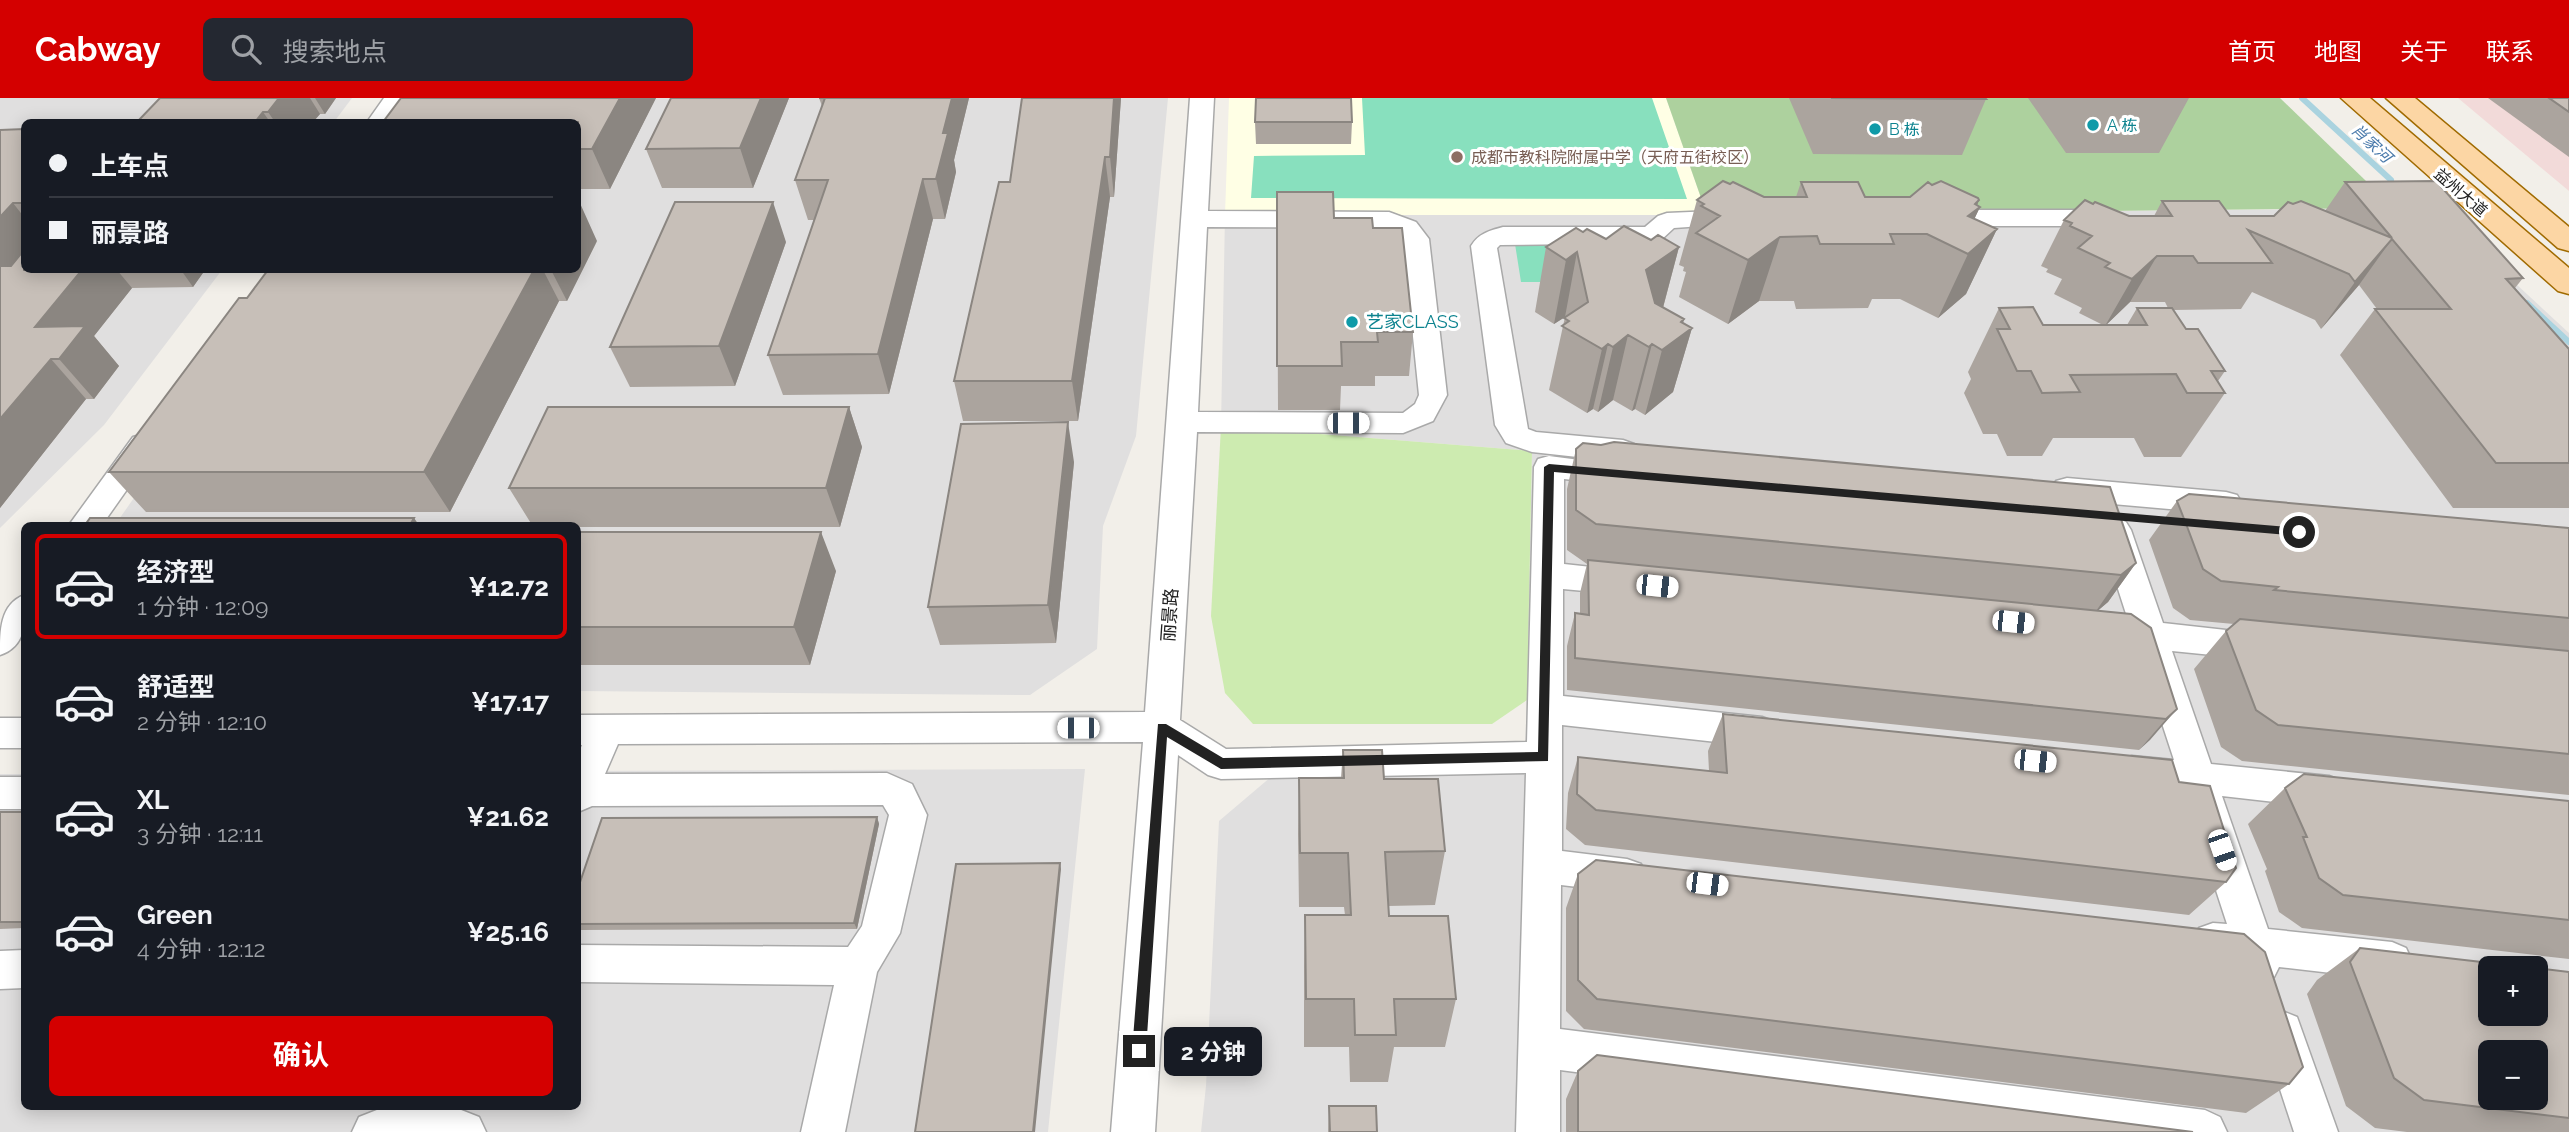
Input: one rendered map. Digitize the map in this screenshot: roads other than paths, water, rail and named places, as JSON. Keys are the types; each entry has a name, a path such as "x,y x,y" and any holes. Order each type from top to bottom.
{"main road":[{"name":"益州大道","path":"2354,98 2569,284"},
{"name":"益州大道","path":"2399,98 2569,242"}],"street":[{"path":"381,119 396,98"},
{"name":"丽景路","path":"1133,1132 1183,422 1202,98"},
{"path":"1538,1132 1549,467 1647,464 1532,442 1517,436 1510,425 1484,246 1503,235 1651,235 1667,221 1760,218"},
{"path":"1906,218 2133,218"},
{"path":"1183,422 1404,423 1421,417 1431,404 1433,395 1416,239 1408,226 1389,220 1195,219"},
{"path":"87,522 158,425"},
{"path":"2045,498 2243,516 2110,516 2045,498"},
{"path":"2110,516 2316,1132"},
{"path":"1547,575 1657,586"},
{"path":"0,642 21,612"},
{"path":"2082,629 2299,650"},
{"path":"1545,709 1795,736"},
{"path":"581,779 592,730 1162,727 1221,764 1544,757"},
{"path":"0,733 21,733"},
{"path":"2101,768 2363,796"},
{"path":"581,792 887,789 899,795 908,814 880,933 858,966 823,1132"},
{"path":"0,793 21,793"},
{"path":"1542,866 1665,880"},
{"path":"2172,937 2421,965"},
{"path":"581,964 858,966"},
{"path":"0,970 21,970"},
{"path":"1539,1046 2206,1132"},
{"path":"374,1132 402,1122 443,1119"}],"waterway":[{"name":"肖家河","path":"2302,98 2391,180"},
{"name":"肖家河","path":"2527,303 2569,342"}],"place":[{"name":"A 栋","path":"2093,125"},
{"name":"B 栋","path":"1875,129"},
{"name":"成都市教科院附属中学（天府五街校区）","path":"1457,157"},
{"name":"艺家CLASS","path":"1352,322"}]}
